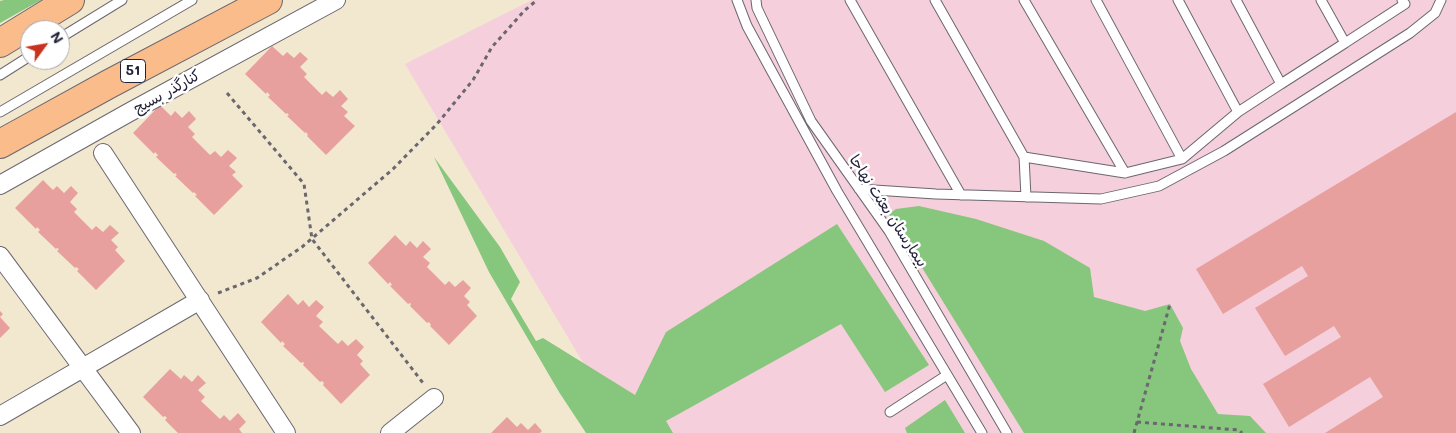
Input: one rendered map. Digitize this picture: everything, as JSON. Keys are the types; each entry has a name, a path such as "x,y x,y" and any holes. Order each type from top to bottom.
{"highway":[{"path":"0,43 70,0"},
{"name":"51","path":"0,144 268,0"}],"street":[{"name":"کنارگذر بسیج","path":"0,186 128,113 336,0"},
{"path":"103,153 286,433"},
{"path":"0,256 132,433"},
{"path":"0,416 200,300"},
{"path":"390,433 434,398"}],"lane":[{"path":"70,32 122,0"},
{"path":"0,112 192,0"},
{"name":"بیمارستان بعثت نهاجا","path":"737,0 747,26 837,191 982,433"},
{"name":"بیمارستان بعثت نهاجا","path":"756,0 757,8 811,121 889,231 1007,433"},
{"path":"850,0 961,195"},
{"path":"935,0 1024,157 1026,197"},
{"path":"1024,0 1125,173"},
{"path":"1096,0 1182,159"},
{"path":"1178,0 1238,112"},
{"path":"1236,0 1281,84"},
{"path":"1321,0 1345,42"},
{"path":"859,189 961,195 1101,198 1160,186 1224,151 1410,33 1436,13 1440,0"},
{"path":"1024,157 1125,173 1182,159 1238,112 1405,1"},
{"path":"0,75 20,62"},
{"path":"890,412 947,375"}],"path":[{"path":"200,300 257,278 312,239 393,169 420,143 473,80 492,47 524,11 537,0"},
{"path":"227,93 304,184 312,239 434,398"},
{"path":"1134,433 1170,304"},
{"path":"1137,422 1239,430 1242,433"}],"shaded area":[{"path":"532,0 1456,0 1456,433 625,433 405,64"}],"green space":[{"path":"41,0 0,23 0,1"},
{"path":"434,157 500,247 520,282 511,299 536,341 543,338 635,395 666,332 837,224 929,365 885,392 841,324 666,421 673,433 586,433 559,392 489,272"},
{"path":"919,206 976,219 1044,241 1090,268 1094,297 1145,311 1170,304 1183,328 1180,341 1191,369 1218,414 1250,416 1266,433 1024,433 889,214 896,209"},
{"path":"945,400 965,433 907,433 905,428"}],"building":[{"path":"272,46 283,56 287,52 294,58 300,52 308,59 300,67 307,74 304,77 322,95 326,91 333,97 340,90 348,99 341,106 348,112 344,116 355,126 326,155 307,136 306,132 287,116 289,115 287,113 268,97 270,95 267,92 266,94 245,74"},
{"path":"160,105 171,116 175,111 182,118 189,111 196,119 188,127 195,134 192,137 210,155 215,151 221,157 228,150 237,158 229,166 236,172 232,175 243,186 214,215 195,196 197,195 194,192 175,176 177,175 175,173 156,157 158,155 155,152 154,154 133,133"},
{"path":"1456,112 1456,433 1325,433 1383,397 1370,377 1289,427 1263,384 1341,337 1334,326 1285,356 1255,308 1308,276 1302,266 1223,314 1196,269"},
{"path":"43,180 53,190 57,186 64,193 71,186 78,193 70,202 77,209 74,212 92,230 96,226 103,232 110,225 119,233 111,240 118,247 115,250 125,261 96,290 77,271 79,269 75,268 57,251 59,249 56,249 38,232 40,230 37,227 36,229 15,208"},
{"path":"395,235 406,246 410,241 417,248 423,241 431,249 423,257 430,263 427,267 445,285 449,281 455,287 463,280 471,288 464,296 470,302 467,305 477,316 449,345 430,326 429,322 427,323 410,306 410,303 408,304 390,286 392,285 390,282 388,284 368,263"},
{"path":"288,294 298,305 303,300 309,307 316,300 324,307 316,316 323,322 319,326 338,344 342,340 348,346 356,339 364,347 357,355 363,361 360,364 370,375 341,404 323,385 324,383 320,382 303,365 304,363 301,363 283,346 285,344 282,341 281,343 261,322"},
{"path":"0,317 10,328 0,338"},
{"path":"170,369 181,379 184,375 192,382 198,375 206,383 198,390 205,397 201,401 220,419 224,415 230,421 238,413 246,422 239,429 242,433 178,433 165,420 167,418 163,417 143,397"},
{"path":"507,417 517,427 521,423 528,430 535,423 542,431 540,433 491,433"}]}
